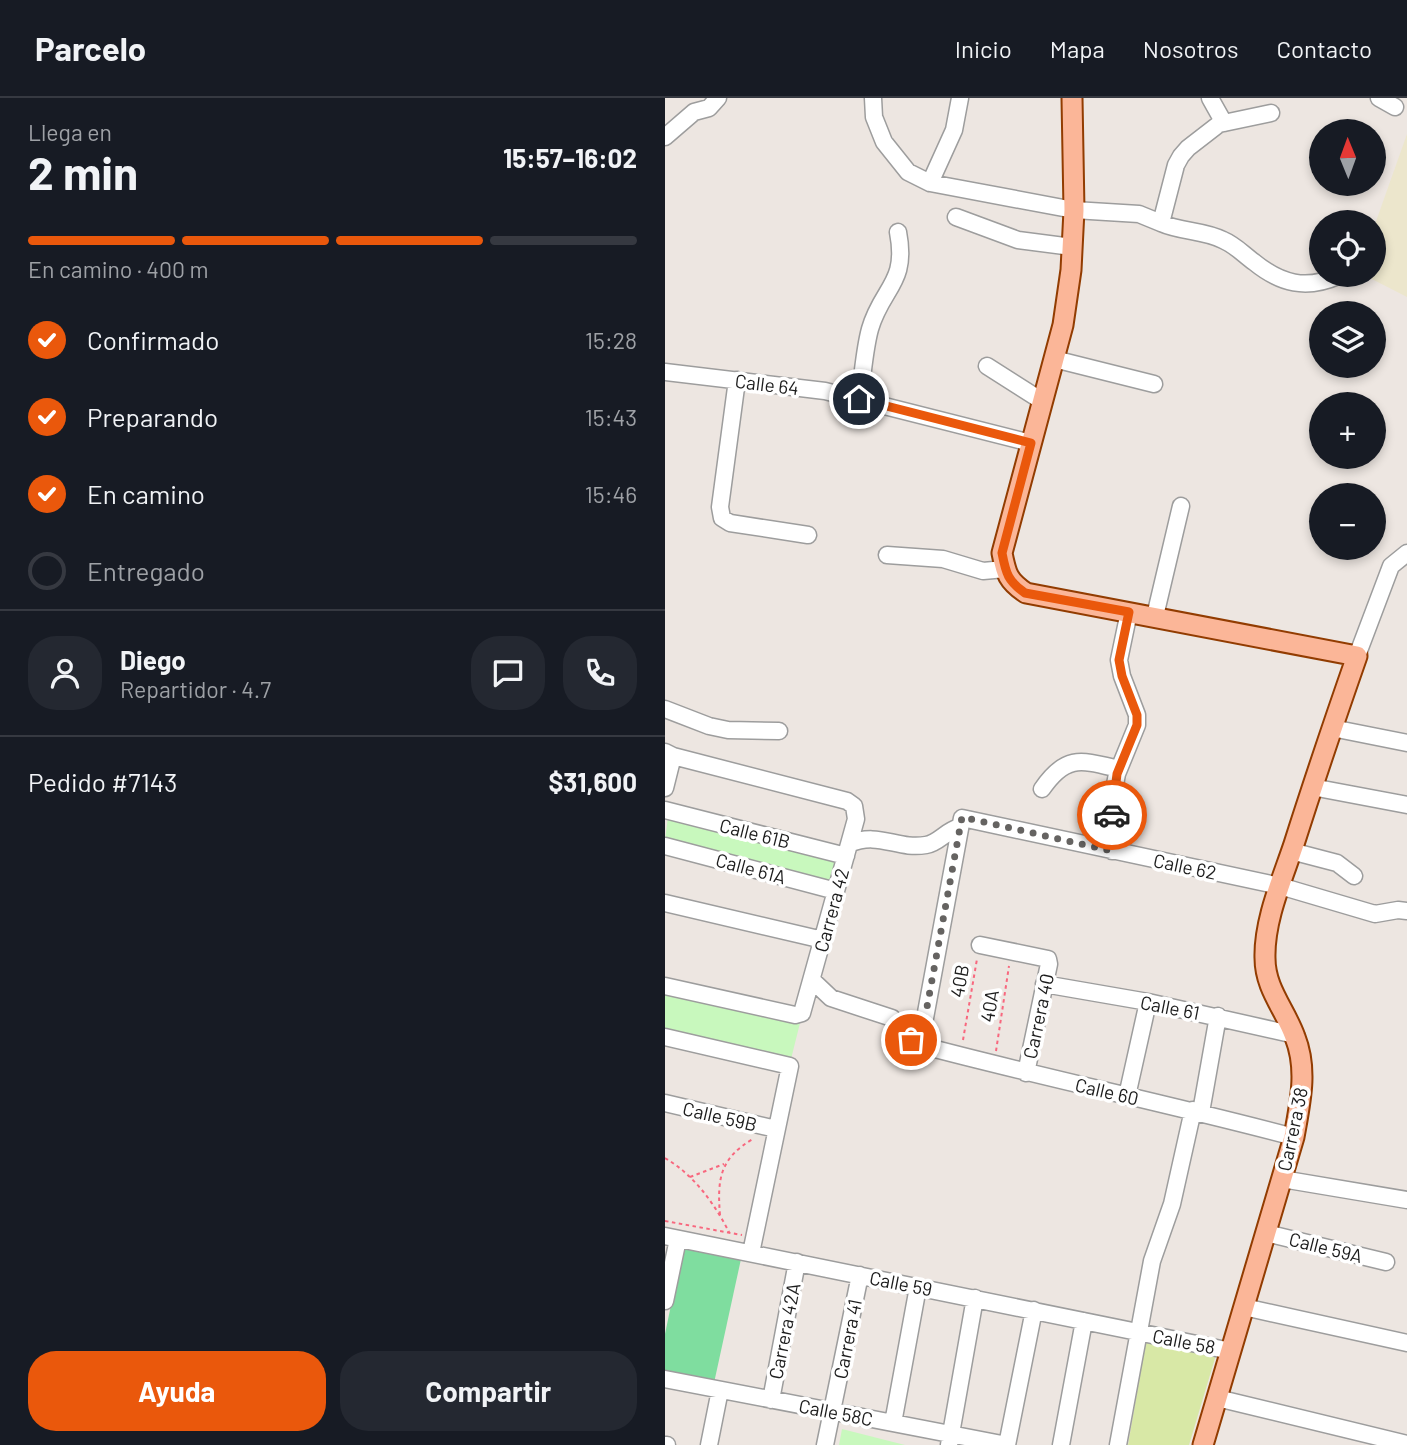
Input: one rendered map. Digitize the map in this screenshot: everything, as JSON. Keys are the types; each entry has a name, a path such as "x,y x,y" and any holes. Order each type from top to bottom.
{"main road":[{"path":"1072,98 1075,210 1063,325 1002,553 1011,584 1025,593 1129,612 1157,610 1357,656"},
{"name":"Carrera 38","path":"1203,1445 1244,1307 1273,1234 1282,1179 1294,1137 1303,1077 1295,1035 1267,981 1267,934 1291,851 1357,656"}],"street":[{"path":"665,137 687,117 709,108 718,98"},
{"path":"873,98 874,117 884,142 908,172 930,183 1075,210 1139,214 1172,228 1207,233 1223,240 1267,271 1300,285 1309,284"},
{"path":"930,183 954,130 960,98"},
{"path":"1210,98 1224,123"},
{"path":"1378,98 1395,107"},
{"path":"1161,223 1181,156 1204,134 1224,123 1271,113"},
{"path":"955,217 1018,240 1072,247"},
{"path":"859,399 870,328 900,269 901,248 898,232"},
{"path":"1054,359 1154,384"},
{"path":"987,366 1042,401"},
{"name":"Calle 64","path":"665,372 825,391 1031,443"},
{"path":"737,380 720,507 722,518 730,523 808,535"},
{"path":"1157,610 1181,506"},
{"path":"1357,656 1391,566 1407,553"},
{"path":"887,555 943,559 983,571 1005,569"},
{"path":"1112,851 1112,800 1119,769 1137,725 1137,715 1122,676 1119,660 1129,612"},
{"path":"665,709 709,726 728,730 779,731"},
{"path":"1332,728 1407,743"},
{"path":"665,788 669,754 847,801 877,838"},
{"path":"1042,789 1053,773 1076,761 1119,769"},
{"path":"1312,787 1407,805"},
{"name":"Calle 61B","path":"665,810 847,850"},
{"name":"Carrera 42","path":"803,1010 855,813"},
{"path":"847,850 859,839 877,838 912,846 928,845 961,822"},
{"path":"812,981 831,998 892,1018 911,1040 920,1045 961,822"},
{"name":"Calle 62","path":"961,822 1280,886 1375,914 1407,911"},
{"name":"Calle 61A","path":"665,846 836,891"},
{"path":"1291,851 1337,863 1354,876"},
{"path":"665,903 823,940"},
{"path":"979,948 1011,951"},
{"name":"Carrera 40","path":"1011,951 1048,959 1026,1073"},
{"name":"Calle 61","path":"1044,984 1218,1016 1295,1035"},
{"path":"665,986 795,1015 831,998"},
{"path":"1127,1096 1148,1002"},
{"path":"1118,1445 1152,1261 1172,1204 1197,1111 1218,1016"},
{"path":"665,1037 790,1066 751,1253"},
{"name":"Calle 60","path":"920,1045 1294,1137"},
{"name":"Calle 59B","path":"665,1103 776,1129"},
{"path":"1282,1179 1407,1200"},
{"name":"Calle 59A","path":"1273,1234 1387,1262"},
{"path":"665,1301 671,1237"},
{"name":"Calle 59","path":"671,1237 1137,1332"},
{"name":"Carrera 42A","path":"771,1400 797,1262"},
{"name":"Carrera 41","path":"825,1445 860,1275"},
{"path":"893,1423 918,1287"},
{"path":"950,1440 975,1298"},
{"path":"1244,1307 1407,1343"},
{"path":"1007,1445 1034,1310"},
{"path":"1061,1445 1084,1321"},
{"name":"Calle 58","path":"1137,1332 1231,1351"},
{"name":"Calle 58C","path":"665,1379 893,1423 950,1440 1007,1445"},
{"path":"709,1445 720,1390"},
{"path":"1217,1398 1407,1444"}],"path":[{"name":"40B","path":"961,1056 979,948"},
{"name":"40A","path":"994,1065 1011,951"},
{"path":"720,1215 719,1186 725,1164 739,1147 759,1137"},
{"path":"665,1158 689,1177 720,1215 729,1232"},
{"path":"689,1177 725,1164"},
{"path":"665,1221 745,1235"}],"shaded area":[{"path":"1407,134 1407,297 1386,286 1386,210 1380,210"}],"green space":[{"path":"668,817 836,860 831,882 665,840"},
{"path":"665,993 800,1023 791,1059 665,1029"},
{"path":"683,1248 741,1259 714,1383 665,1373 665,1334"},
{"path":"1146,1340 1216,1355 1189,1445 1128,1445"},
{"path":"842,1429 905,1445 839,1445"}],"way so far":[{"path":"911,1040 920,1045 962,817 1112,851 1112,815"}],"route":[{"path":"859,399 1031,443 1002,553 1011,584 1025,593 1129,612 1119,660 1122,676 1137,715 1137,725 1117,774 1112,815"}]}
